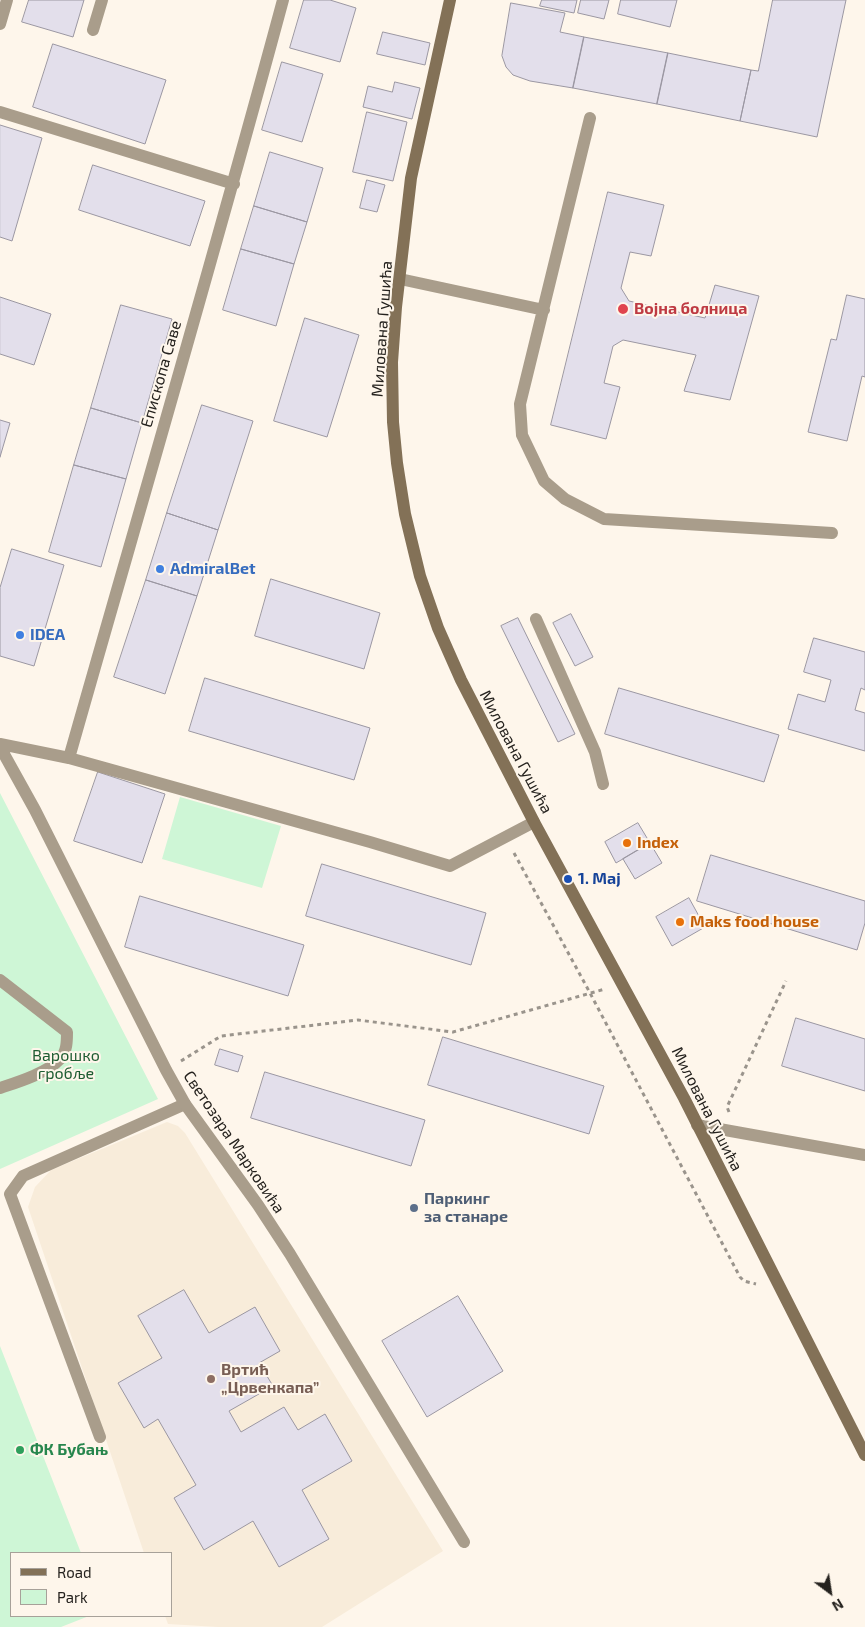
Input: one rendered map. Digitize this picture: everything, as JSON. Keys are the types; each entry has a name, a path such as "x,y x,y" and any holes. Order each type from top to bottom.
{"street":[{"path":"0,24 7,0"},
{"path":"93,30 102,0"},
{"name":"Епископа Саве","path":"69,758 234,184 284,0"},
{"name":"Милована Гушића","path":"450,0 411,178 392,362 397,463 405,514 420,576 438,628 460,680 697,1125 865,1455"},
{"path":"0,112 234,184"},
{"path":"590,118 520,404 522,435 544,482 565,499 604,519 832,533"},
{"path":"400,279 544,310"},
{"path":"536,619 595,752 603,784"},
{"path":"0,745 69,758 450,866 534,822"},
{"name":"Светозара Марковића","path":"0,745 185,1104 258,1205 290,1254 464,1542"},
{"path":"0,980 66,1032 67,1038 67,1045 61,1058 34,1076 0,1088"},
{"path":"100,1438 10,1194 23,1176 185,1104"},
{"path":"697,1125 865,1155"}],"path":[{"path":"506,837 740,1277 744,1281 780,1288"},
{"path":"734,1131 727,1106 786,981"},
{"path":"166,1070 221,1036 358,1020 452,1032 622,984"}],"shaded area":[{"name":"Вртић „Црвенкапа”","path":"167,1122 178,1126 185,1133 443,1551 322,1627 218,1627 168,1624 165,1617 172,1617 172,1552 144,1552 28,1207 35,1187 51,1170"}],"green space":[{"name":"Варошко гробље","path":"0,793 158,1099 0,1169"},
{"path":"180,797 281,826 262,888 162,859"},
{"name":"ФК Бубањ","path":"0,1346 81,1552 10,1552 10,1617 86,1617 61,1627 0,1627"}],"building":[{"path":"29,0 84,0 73,37 22,22"},
{"path":"304,0 330,0 356,8 340,62 290,48"},
{"path":"542,0 577,0 574,13 540,6"},
{"path":"581,0 609,0 604,19 578,13"},
{"path":"621,0 677,0 670,27 618,14"},
{"path":"773,0 846,0 817,137 740,121 751,70 758,71"},
{"path":"511,3 565,13 560,32 584,37 573,88 530,81 513,75 506,67 502,56"},
{"path":"383,32 430,43 425,65 377,54"},
{"path":"584,37 668,53 657,104 573,88"},
{"path":"53,44 166,80 145,144 33,107"},
{"path":"668,53 751,70 740,121 657,104"},
{"path":"282,62 323,74 302,142 262,130"},
{"path":"395,82 420,88 412,119 363,107 368,86 392,92"},
{"path":"367,112 407,122 393,181 353,172"},
{"path":"0,125 42,138 12,241 0,237"},
{"path":"270,152 323,168 307,222 254,206"},
{"path":"93,165 205,201 190,246 79,210"},
{"path":"367,180 385,185 377,212 360,208"},
{"name":"Војна болница","path":"608,192 664,205 651,256 630,252 621,288 629,301 705,318 715,285 759,296 730,400 684,391 696,355 623,340 613,346 604,383 620,387 606,439 551,425"},
{"path":"254,206 307,222 294,264 241,249"},
{"path":"241,249 294,264 276,326 223,310"},
{"path":"847,295 865,299 865,377 862,376 847,441 808,432 831,339 836,340"},
{"path":"0,297 51,314 34,365 0,354"},
{"path":"121,305 172,319 142,423 91,408"},
{"path":"305,318 359,335 327,437 274,421"},
{"path":"202,405 253,421 218,530 167,513"},
{"path":"91,408 142,423 126,479 74,465"},
{"path":"0,420 10,423 0,457"},
{"path":"74,465 126,479 101,567 49,552"},
{"path":"167,513 218,530 197,596 146,580"},
{"path":"12,549 64,565 34,666 0,656 0,588"},
{"path":"271,579 380,613 364,669 255,636"},
{"path":"146,580 197,596 165,694 114,677"},
{"path":"571,614 593,657 575,666 553,623"},
{"path":"518,618 575,734 558,742 501,626"},
{"path":"814,638 865,652 865,690 861,688 855,710 865,713 865,751 788,729 798,694 825,702 831,680 804,672"},
{"path":"205,678 370,728 354,780 189,731"},
{"path":"619,688 779,735 764,782 605,734"},
{"path":"98,772 165,794 142,863 74,841"},
{"name":"Index","path":"638,823 650,843 616,863 605,842"},
{"path":"650,843 662,863 635,879 623,859"},
{"path":"711,855 865,901 865,923 857,950 697,901"},
{"path":"322,864 486,913 471,965 306,916"},
{"path":"140,896 304,945 288,996 125,947"},
{"name":"Maks food house","path":"689,898 705,927 672,946 656,917"},
{"path":"796,1018 865,1039 865,1091 782,1066"},
{"path":"443,1037 604,1086 589,1134 428,1085"},
{"path":"220,1049 243,1056 238,1072 215,1065"},
{"path":"265,1072 425,1120 411,1166 251,1118"},
{"path":"184,1290 209,1333 255,1307 280,1351 259,1363 273,1386 229,1411 241,1432 284,1407 298,1430 325,1414 352,1461 302,1490 329,1539 279,1567 253,1521 204,1550 174,1498 196,1485 158,1419 144,1428 118,1383 162,1358 138,1316"},
{"path":"458,1296 503,1371 427,1417 382,1341"}],"place":[{"name":"Војна болница","path":"623,309"},
{"name":"AdmiralBet","path":"160,569"},
{"name":"IDEA","path":"20,635"},
{"name":"Index","path":"627,843"},
{"name":"1. Мај","path":"568,879"},
{"name":"Maks food house","path":"680,922"},
{"name":"Паркинг за станаре","path":"414,1208"},
{"name":"Вртић „Црвенкапа”","path":"211,1379"},
{"name":"ФК Бубањ","path":"20,1450"}]}
